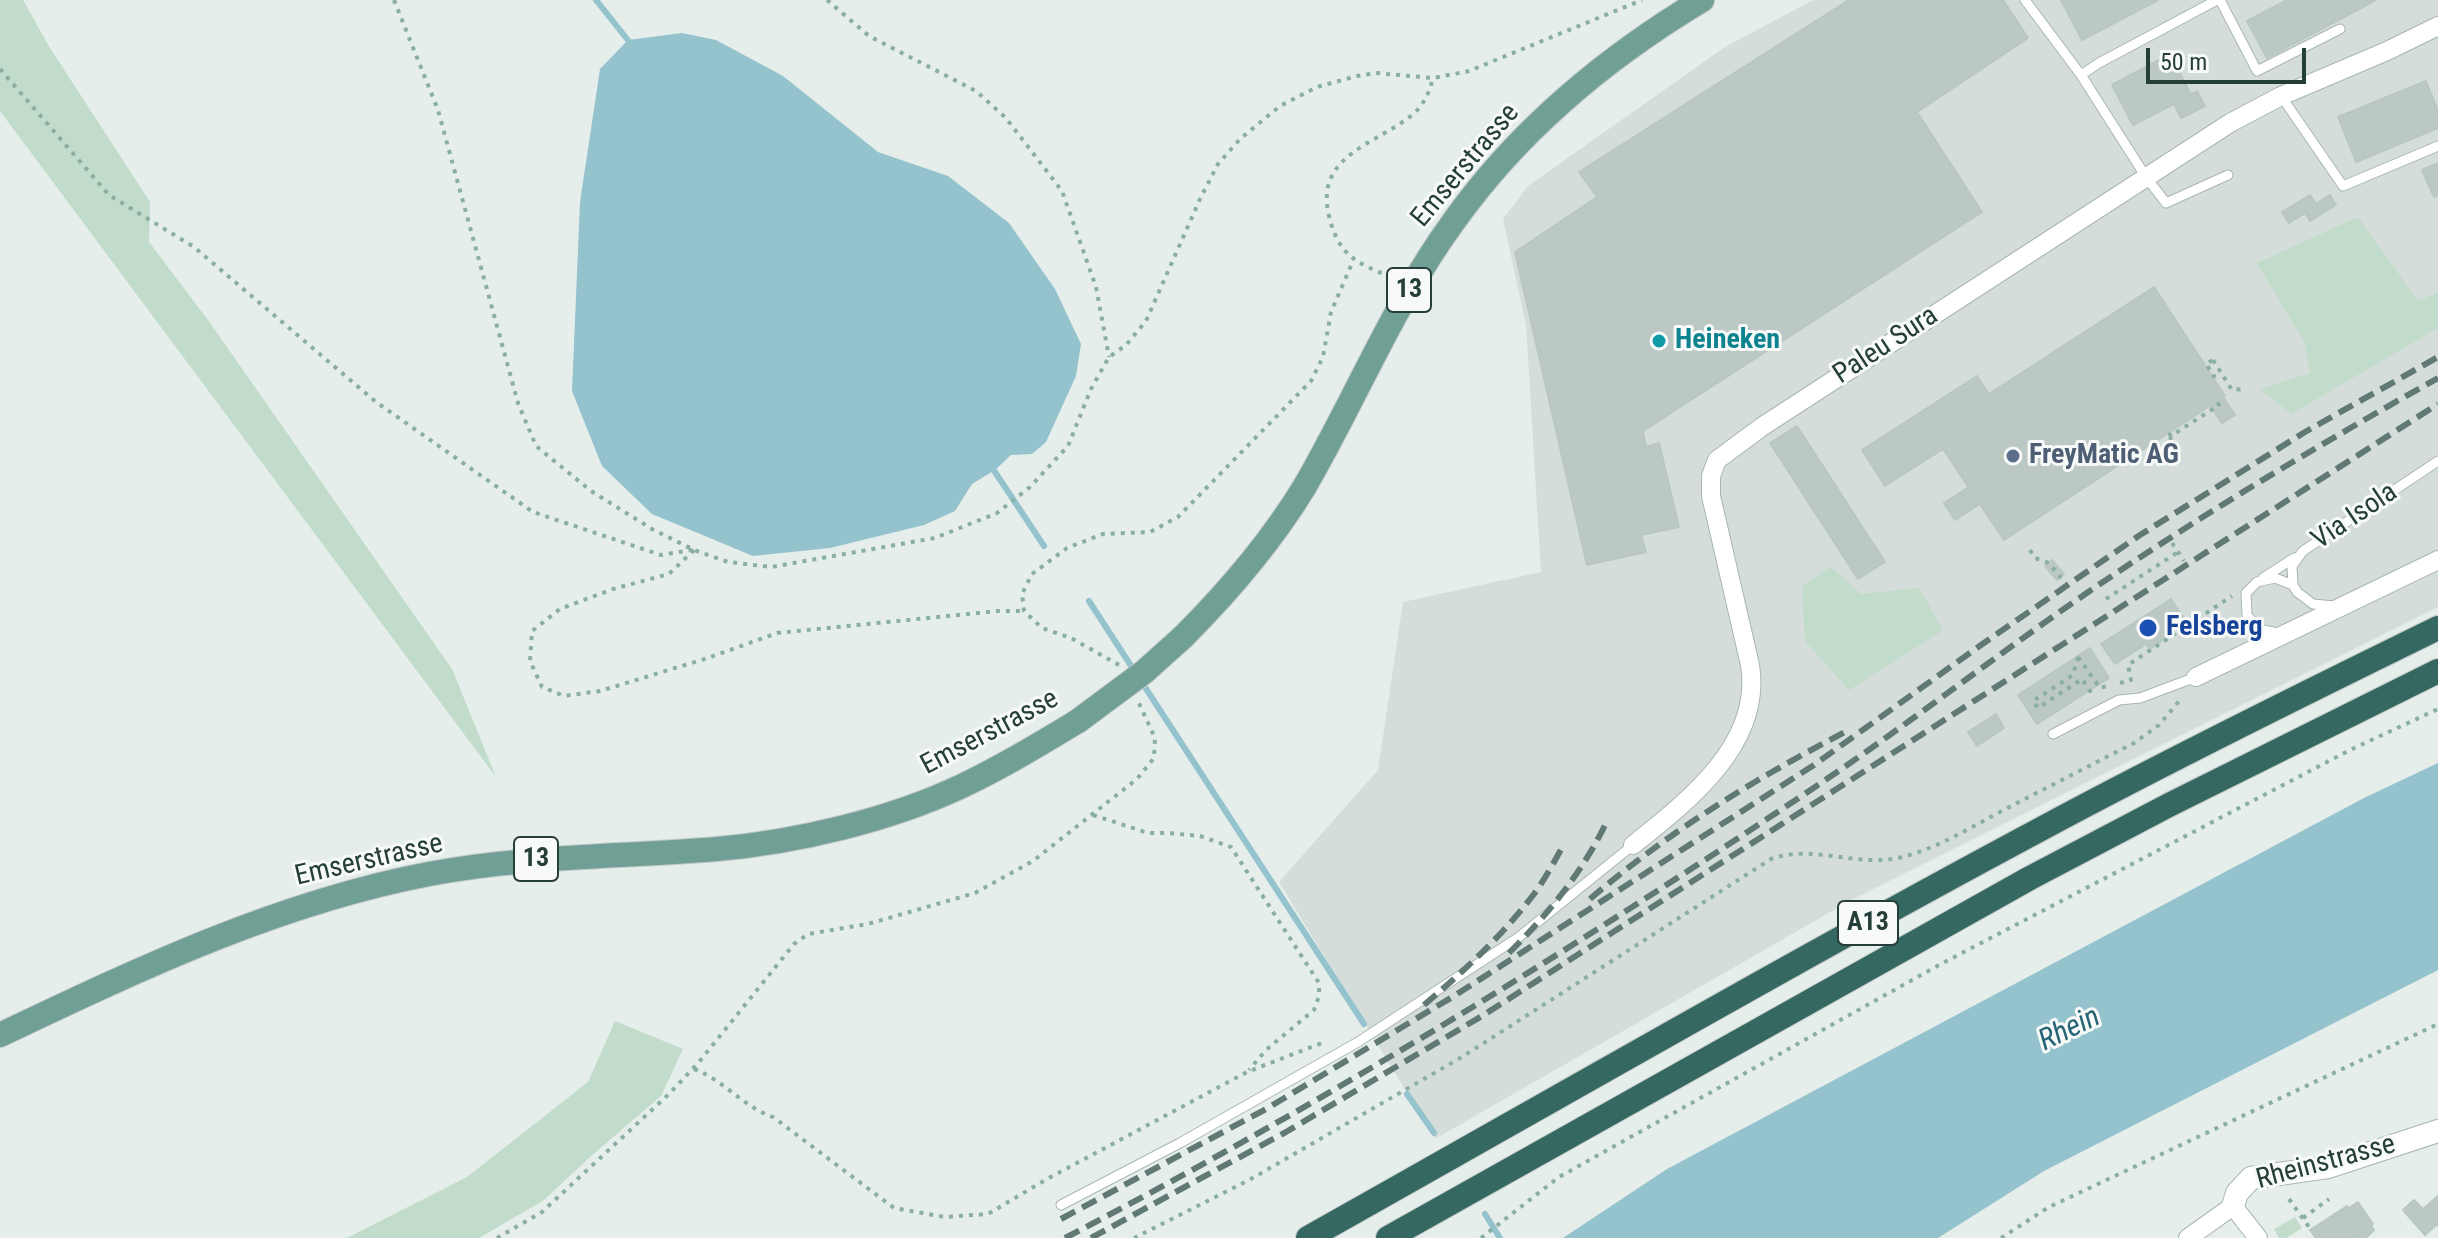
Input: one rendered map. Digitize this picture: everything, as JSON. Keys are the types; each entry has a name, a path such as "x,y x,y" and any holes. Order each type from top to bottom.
{"highway":[{"name":"A13","path":"1308,1238 2039,829 2438,628"},
{"name":"A13","path":"1388,1238 2030,878 2438,671"}],"main road":[{"name":"Emserstrasse","path":"0,1035 158,960 287,911 354,891 430,874 545,858 718,849 863,822 960,787 1008,763 1078,721 1144,672 1183,637 1254,559 1303,488 1333,437 1411,287 1453,221 1488,177 1545,118 1623,52 1702,0"}],"street":[{"name":"Paleu Sura","path":"1633,845 1705,783 1737,736 1750,701 1753,681 1750,665 1711,496 1711,476 1717,460 1776,418 2230,123 2281,96 2438,26"},
{"path":"2196,677 2438,560"},
{"name":"Rheinstrasse","path":"2188,1238 2233,1206 2237,1193 2251,1178 2328,1167 2438,1131"},
{"path":"2233,1206 2258,1238"}],"lane":[{"path":"2025,0 2081,75 2166,203 2228,175"},
{"path":"2081,75 2218,0 2257,71 2340,29"},
{"path":"2281,96 2343,186 2438,146"},
{"name":"Via Isola","path":"2293,585 2292,566 2303,551 2438,461"},
{"path":"2293,630 2275,633 2258,629 2247,615 2244,600 2246,593 2257,582 2303,551"},
{"path":"2257,582 2275,578 2293,585 2313,604 2336,606 2349,603"},
{"path":"2053,734 2119,700 2140,698 2196,677"},
{"path":"1061,1205 1180,1143 1340,1052 1519,937 1633,845"}],"path":[{"path":"394,0 438,110 518,403 536,446 591,491 652,529 694,550 728,562 771,567 935,538 997,513 1030,487 1068,446 1091,389 1109,357 1126,345 1146,321 1218,164 1240,139 1280,106 1317,87 1376,73 1433,78 1469,71 1642,0"},
{"path":"827,0 869,36 976,91 1006,118 1062,191 1096,287 1109,357"},
{"path":"0,69 109,195 194,247 376,402 533,512 661,555 694,550"},
{"path":"1411,287 1353,261 1335,237 1327,210 1331,178 1342,162 1356,149 1411,116 1423,104 1433,78"},
{"path":"1125,677 1118,663 1071,638 1042,628 1024,611 1022,594 1032,574 1067,548 1103,534 1150,532 1178,517 1311,381 1323,357 1331,312 1353,261"},
{"path":"2212,377 2206,364 2213,360 2232,390 2242,389"},
{"path":"2179,455 2170,441 2170,435 2219,405 2217,402"},
{"path":"2172,543 2184,561"},
{"path":"694,550 669,574 613,589 560,609 532,631 530,661 542,687 564,696 600,691 777,633 1024,611"},
{"path":"2030,550 2035,558 2049,563 2061,578"},
{"path":"2106,599 2178,552"},
{"path":"2131,680 2128,665 2232,596 2246,593"},
{"path":"2078,657 2099,687 2090,691 2082,679 2038,708 2033,701 2073,675 2078,657"},
{"path":"1134,1238 1249,1180 1462,1057 1771,859 1809,852 1882,860 1939,844 2134,743 2167,717 2196,677"},
{"path":"497,1238 542,1212 669,1094 693,1069 794,944 808,934 868,924 975,893 1033,861 1137,779 1154,758 1155,738 1132,690"},
{"path":"1481,1238 1559,1177 1939,965 2350,750 2438,709"},
{"path":"1093,815 1148,833 1200,836 1231,847 1319,983 1314,1010 1266,1050 1247,1072"},
{"path":"2001,1238 2049,1207 2438,1024"},
{"path":"693,1069 707,1074 757,1112 773,1117 894,1208 945,1217 988,1214 1247,1072 1333,1039 1340,1052"},
{"path":"2289,1199 2309,1227"},
{"path":"2303,1218 2329,1199"}],"shaded area":[{"path":"1813,0 2438,0 2438,607 1853,899 1435,1139 1279,882 1378,770 1403,602 1541,572 1526,325 1503,219 1528,186 1725,47"}],"green space":[{"path":"0,0 23,0 50,48 150,202 149,242 208,320 452,669 496,777 0,111"},
{"path":"2358,217 2418,301 2438,292 2438,328 2291,414 2260,389 2310,373 2305,343 2257,263"},
{"path":"1831,567 1861,594 1919,588 1943,630 1849,690 1805,641 1802,586"},
{"path":"615,1021 683,1049 661,1096 544,1200 479,1238 347,1238 467,1177 588,1082"},
{"path":"2295,1217 2302,1228 2286,1238 2279,1238 2274,1229"}],"water":[{"path":"682,33 716,40 783,76 878,152 948,176 1009,223 1055,289 1081,344 1076,376 1046,442 1032,454 1011,455 995,470 972,484 955,511 924,525 830,548 753,556 652,514 602,466 572,391 580,202 600,69 628,40"},
{"name":"Rhein","path":"2438,763 2438,970 2044,1171 1938,1238 1563,1238 1667,1169 2364,798"}],"building":[{"name":"Heineken","path":"1849,0 2003,0 2028,38 1917,112 1982,212 1643,431 1646,447 1659,443 1679,527 1641,535 1646,552 1587,565 1515,252 1597,197 1579,172"},
{"path":"2061,0 2158,0 2082,40"},
{"path":"2287,0 2376,0 2267,58 2247,21"},
{"path":"2170,54 2191,95 2133,125 2112,85"},
{"path":"2426,81 2438,111 2438,128 2356,162 2338,117"},
{"path":"2197,91 2205,106 2181,118 2174,104"},
{"path":"2438,163 2438,195 2434,197 2422,170"},
{"path":"2310,195 2316,204 2330,195 2336,205 2310,221 2305,213 2289,223 2282,212"},
{"path":"2154,287 2225,396 2004,540 1943,449 1885,486 1862,450 1977,376 1989,394"},
{"path":"2223,397 2235,415 2222,423 2210,406"},
{"path":"1797,426 1885,562 1858,579 1770,443"},
{"path":"1969,487 1980,504 1955,520 1944,503"},
{"path":"2052,560 2064,574 2057,580 2045,566"},
{"path":"2171,599 2185,620 2166,632 2168,636 2150,649 2146,644 2115,664 2101,644"},
{"path":"2090,648 2109,678 2037,724 2018,695"},
{"path":"1996,714 2004,728 1977,746 1968,732"},
{"path":"2438,1196 2438,1226 2423,1209"},
{"path":"2414,1200 2437,1224 2425,1235 2403,1210"},
{"path":"2358,1202 2373,1224 2365,1230 2349,1208"},
{"path":"2347,1206 2365,1230 2354,1238 2316,1238 2310,1230"},
{"path":"2371,1226 2374,1230 2366,1238 2354,1238"}],"waterway":[{"path":"596,0 631,44"},
{"path":"991,466 1044,546"},
{"path":"1089,601 1135,672"},
{"path":"1141,681 1364,1024"},
{"path":"1407,1094 1434,1133"},
{"path":"1485,1214 1500,1238"}],"railway":[{"path":"1061,1219 1266,1109 1454,996 1814,765 2140,535 2305,432 2438,357"},
{"path":"1065,1238 1258,1133 1542,964 1818,785 2139,558 2266,478 2438,378"},
{"path":"1091,1238 1286,1132 1482,1016 2438,404"},
{"path":"1590,899 1650,851 1714,808 1847,731"},
{"path":"1509,953 1563,892 1606,823"},
{"path":"1424,1005 1509,924 1538,888 1563,846"}],"place":[{"name":"Heineken","path":"1659,341"},
{"name":"FreyMatic AG","path":"2013,456"},
{"name":"Felsberg","path":"2148,628"}]}
